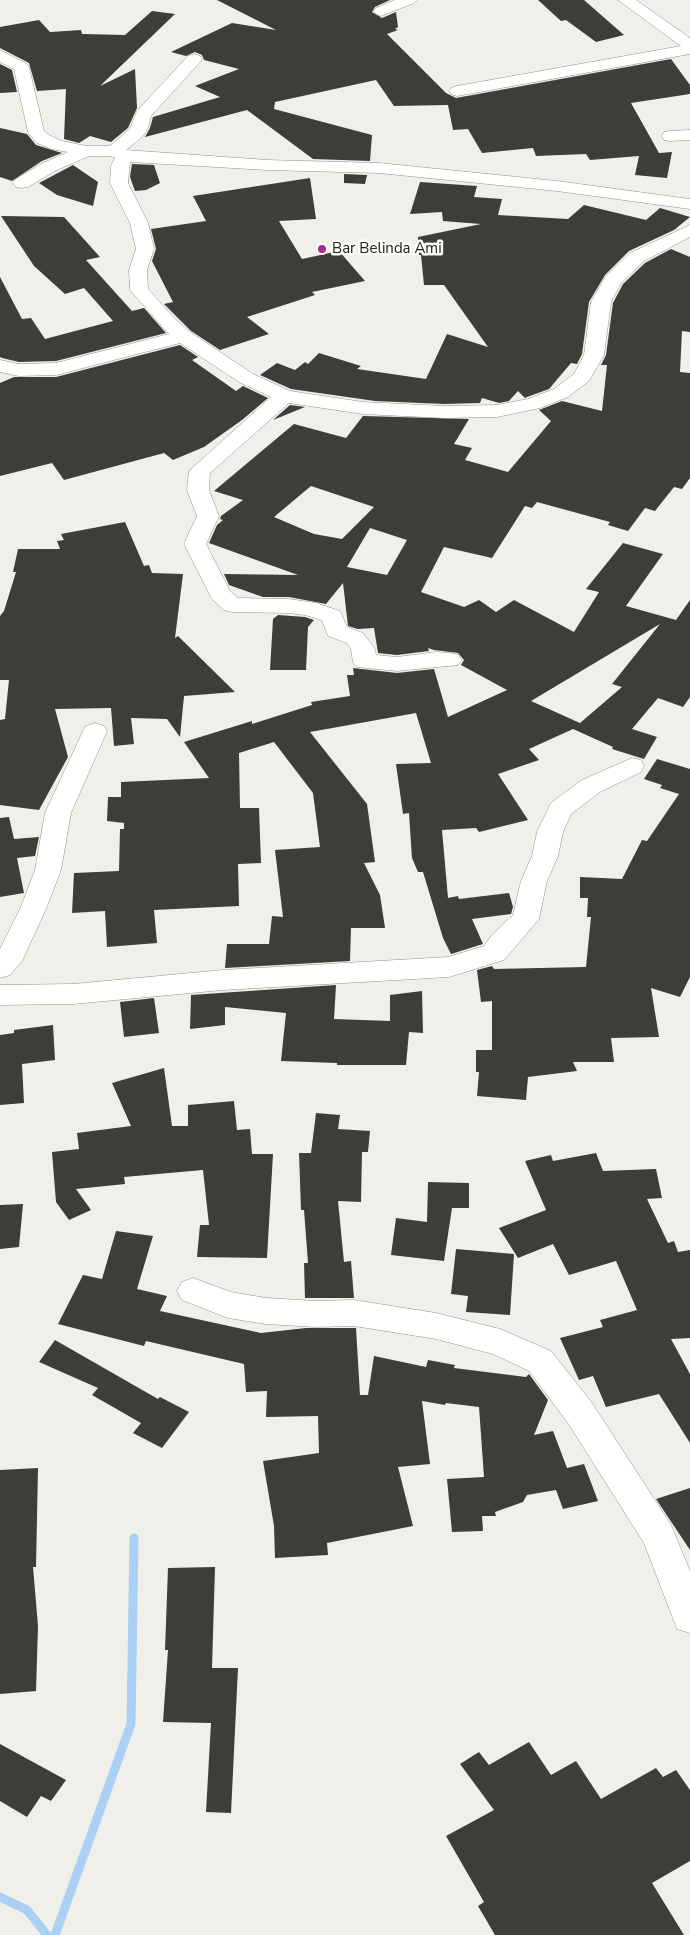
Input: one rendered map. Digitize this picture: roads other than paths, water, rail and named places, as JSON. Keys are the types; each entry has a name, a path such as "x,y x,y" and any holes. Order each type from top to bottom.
{"street":[{"path":"381,11 409,0"},
{"path":"626,0 690,45"},
{"path":"457,91 690,49"},
{"path":"0,56 21,67 36,132 43,139 57,145 86,151 267,165 379,168 557,186 690,204"},
{"path":"194,59 143,115 140,128 119,154 119,182 138,223 145,249 138,270 139,290 167,322 183,336 246,378 285,396 363,408 444,412 496,411 532,404 561,393 582,377 594,355 601,302 612,280 637,257 690,230"},
{"path":"670,136 690,135"},
{"path":"22,184 49,166 86,151"},
{"path":"0,366 19,370 56,369 183,336"},
{"path":"285,396 200,471 198,490 208,516 195,544 220,594 232,605 308,608 332,616 336,631 354,638 363,650 365,662 397,664 436,659 450,660"},
{"path":"0,968 8,961 33,909 48,870 58,813 95,731"},
{"path":"0,995 74,994 223,980 449,967 494,953 502,942 526,919 534,881 545,856 550,832 560,809 591,786 632,766"},
{"path":"193,1291 228,1306 266,1311 316,1314 354,1313 436,1326 500,1342 540,1361 580,1413 659,1536 690,1617"}],"waterway":[{"path":"55,1935 131,1724 134,1538"},
{"path":"0,1897 27,1910 47,1935"}],"place":[{"name":"Bar Belinda Ami","path":"322,249"}]}
